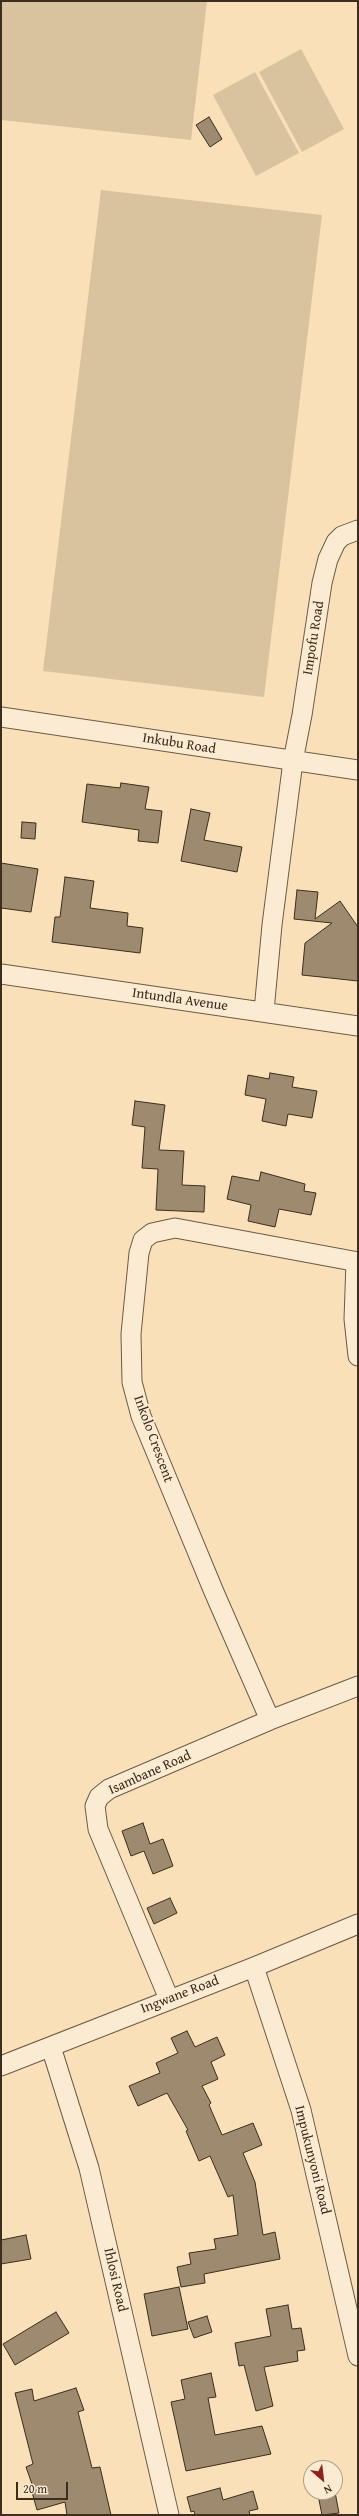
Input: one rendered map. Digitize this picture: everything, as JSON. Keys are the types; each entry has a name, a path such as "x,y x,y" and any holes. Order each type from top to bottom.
{"street":[{"name":"Impofu Road","path":"264,1012 272,925 293,761 328,559 336,542 342,536 358,530"},
{"name":"Inkubu Road","path":"1,717 358,770"},
{"name":"Intundla Avenue","path":"1,974 358,1026"},
{"name":"Inkolo Crescent","path":"270,1720 214,1592 141,1416 132,1382 131,1334 139,1253 143,1240 152,1233 175,1228 357,1262"},
{"path":"357,1262 354,1319 358,1356"},
{"name":"Isambane Road","path":"169,1999 98,1829 95,1806 99,1797 110,1789 270,1720 358,1686"},
{"name":"Ingwane Road","path":"1,2066 254,1967 358,1924"},
{"name":"Impukunyoni Road","path":"254,1967 301,2110 358,2356"},
{"name":"Ihlosi Road","path":"51,2047 89,2168 169,2515"}],"shaded area":[{"path":"1,1 207,1 191,140 1,120"},
{"path":"301,49 344,129 302,152 259,72"},
{"path":"255,72 299,153 256,176 213,95"},
{"path":"101,190 322,215 264,697 43,671"}],"building":[{"path":"209,117 222,139 210,147 196,125"},
{"path":"121,783 149,787 145,809 162,811 158,843 138,841 139,830 82,822 87,784 120,788"},
{"path":"191,809 210,813 204,840 242,847 237,872 181,861"},
{"path":"22,822 36,823 35,839 21,838"},
{"path":"1,863 38,869 31,912 1,908"},
{"path":"65,877 94,881 90,908 128,913 127,926 143,928 140,953 52,942 55,917 60,917"},
{"path":"297,890 318,892 315,919 340,901 358,927 358,981 302,975 305,943 332,923 294,919"},
{"path":"270,1073 294,1077 292,1087 317,1091 312,1118 288,1114 286,1126 262,1121 266,1099 245,1095 248,1075 269,1079"},
{"path":"135,1101 165,1105 159,1150 184,1151 182,1185 205,1186 204,1212 156,1210 158,1169 142,1168 145,1127 132,1125"},
{"path":"261,1172 305,1184 304,1191 316,1193 311,1215 279,1209 275,1227 248,1221 251,1205 227,1199 232,1176 259,1181"},
{"path":"143,1823 150,1844 163,1839 173,1866 153,1874 144,1851 131,1856 122,1831"},
{"path":"170,1898 177,1913 154,1924 147,1908"},
{"path":"187,2031 195,2047 217,2037 225,2055 211,2062 218,2079 202,2086 211,2103 209,2105 222,2135 253,2123 262,2145 243,2153 255,2182 263,2235 275,2232 280,2259 204,2274 205,2283 181,2287 177,2267 191,2264 189,2253 216,2249 214,2239 238,2235 233,2195 228,2197 210,2156 199,2161 186,2131 188,2130 167,2093 138,2106 129,2086 160,2073 156,2063 178,2053 171,2038"},
{"path":"26,2235 31,2259 1,2264 1,2240"},
{"path":"179,2287 188,2329 152,2336 144,2294"},
{"path":"288,2305 292,2329 301,2328 305,2350 297,2351 298,2361 264,2367 273,2406 256,2411 244,2365 239,2366 235,2343 271,2336 266,2309"},
{"path":"56,2312 69,2333 15,2365 3,2344"},
{"path":"207,2316 212,2332 194,2338 188,2322"},
{"path":"211,2373 216,2397 208,2398 215,2435 262,2426 271,2454 186,2471 171,2402 185,2399 181,2380"},
{"path":"76,2388 84,2410 78,2412 92,2468 100,2467 111,2515 67,2515 65,2502 37,2510 30,2485 32,2484 26,2467 33,2464 15,2393 32,2389 34,2401"},
{"path":"220,2488 223,2500 253,2491 258,2509 249,2511 250,2515 195,2515 194,2511 191,2512 187,2497"},
{"path":"319,2500 337,2500 339,2513 322,2515"}]}
